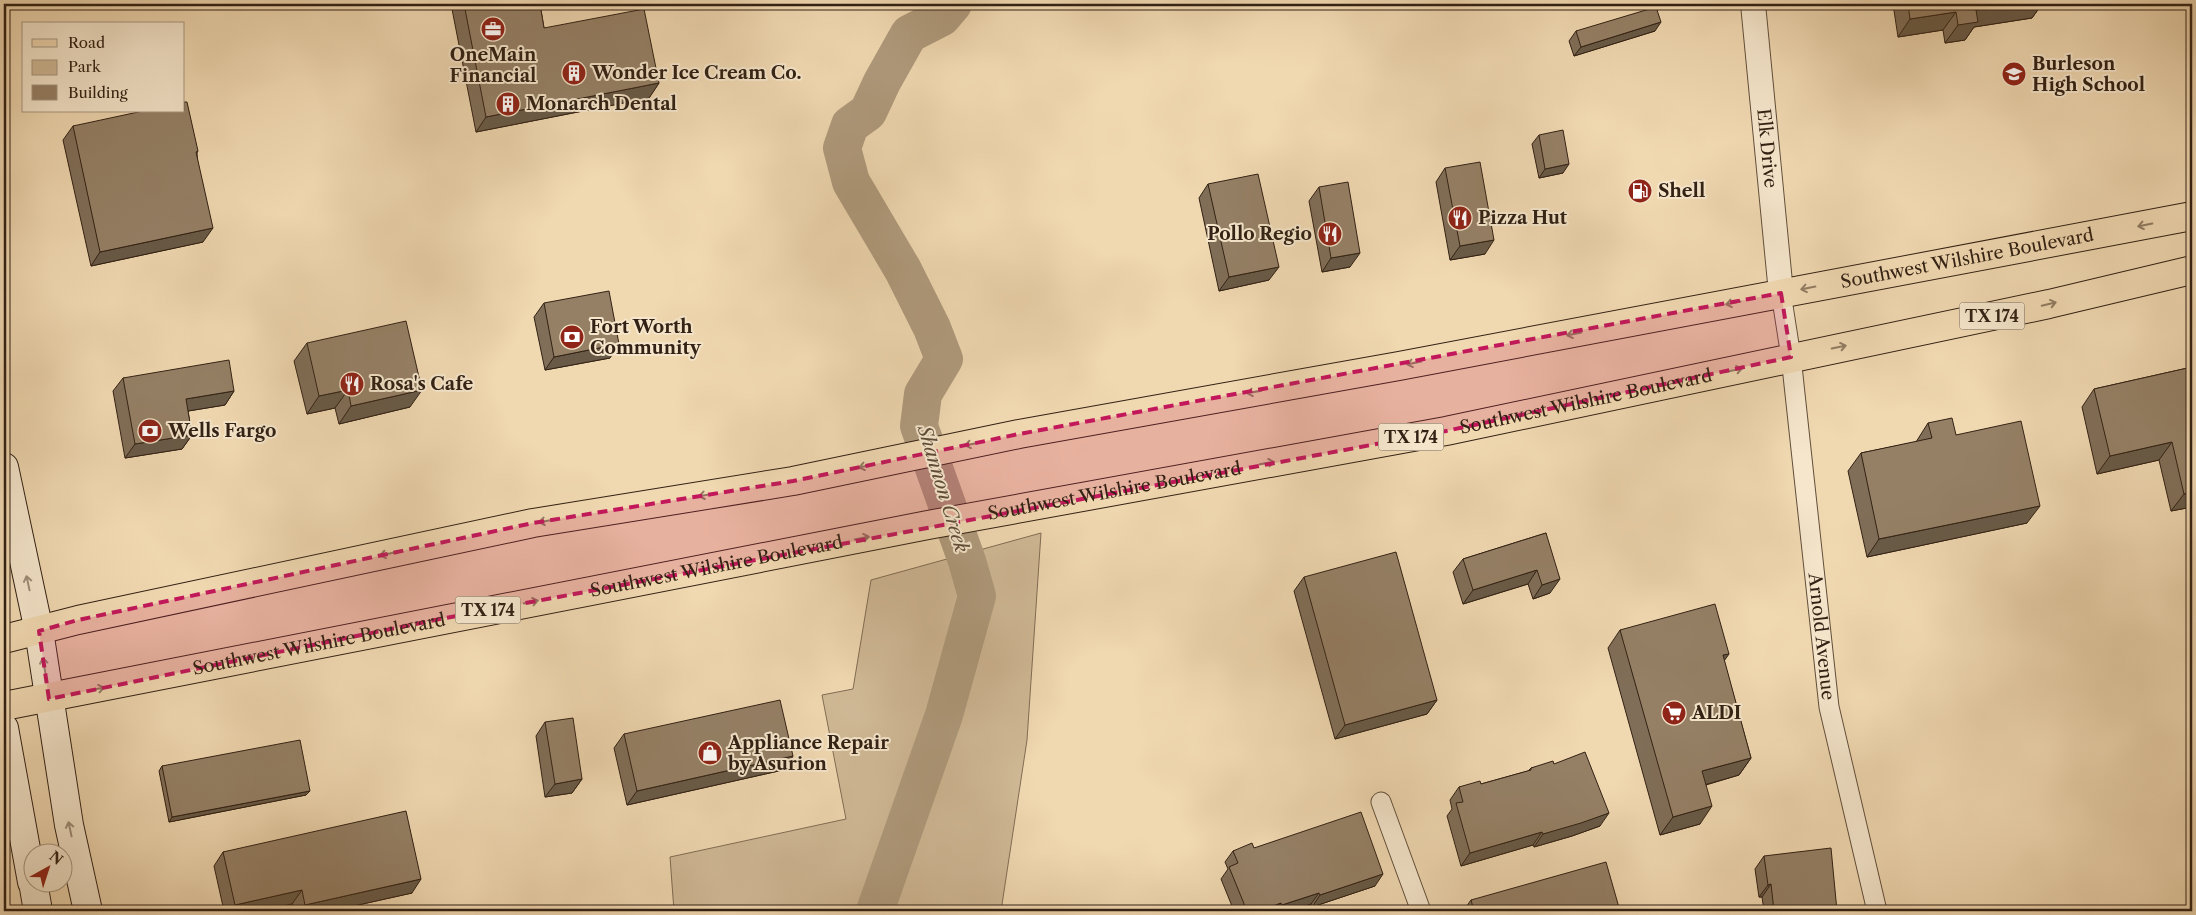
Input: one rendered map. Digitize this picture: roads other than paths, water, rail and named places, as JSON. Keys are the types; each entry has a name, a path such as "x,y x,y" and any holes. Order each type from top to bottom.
{"main road":[{"name":"Southwest Wilshire Boulevard","path":"4,639 88,618 533,523 793,480 1019,434 1406,365 2192,216"},
{"name":"Southwest Wilshire Boulevard","path":"4,706 425,622 928,525 1446,431 2049,304 2192,270"},
{"path":"4,467 39,631 69,824 88,911"},
{"path":"4,728 25,842"},
{"path":"34,892 38,911"}],"street":[{"name":"Elk Drive","path":"1753,4 1781,294"},
{"name":"Arnold Avenue","path":"1781,294 1791,357 1829,707 1878,911"},
{"path":"1381,802 1421,911"}],"waterway":[{"name":"Shannon Creek","path":"875,911 944,715 977,596 967,561 919,426 923,394 944,359 932,328 903,270 851,182 842,148 850,125 868,112 882,82 909,34 942,17 953,4"}],"place":[{"name":"OneMain Financial","path":"493,29"},
{"name":"Wonder Ice Cream Co.","path":"574,73"},
{"name":"Burleson High School","path":"2014,74"},
{"name":"Monarch Dental","path":"508,104"},
{"name":"Shell","path":"1640,191"},
{"name":"Pizza Hut","path":"1460,218"},
{"name":"Pollo Regio","path":"1330,234"},
{"name":"Fort Worth Community","path":"572,337"},
{"name":"Rosa's Cafe","path":"352,384"},
{"name":"Wells Fargo","path":"150,431"},
{"name":"ALDI","path":"1674,713"},
{"name":"Appliance Repair by Asurion","path":"710,753"}]}
